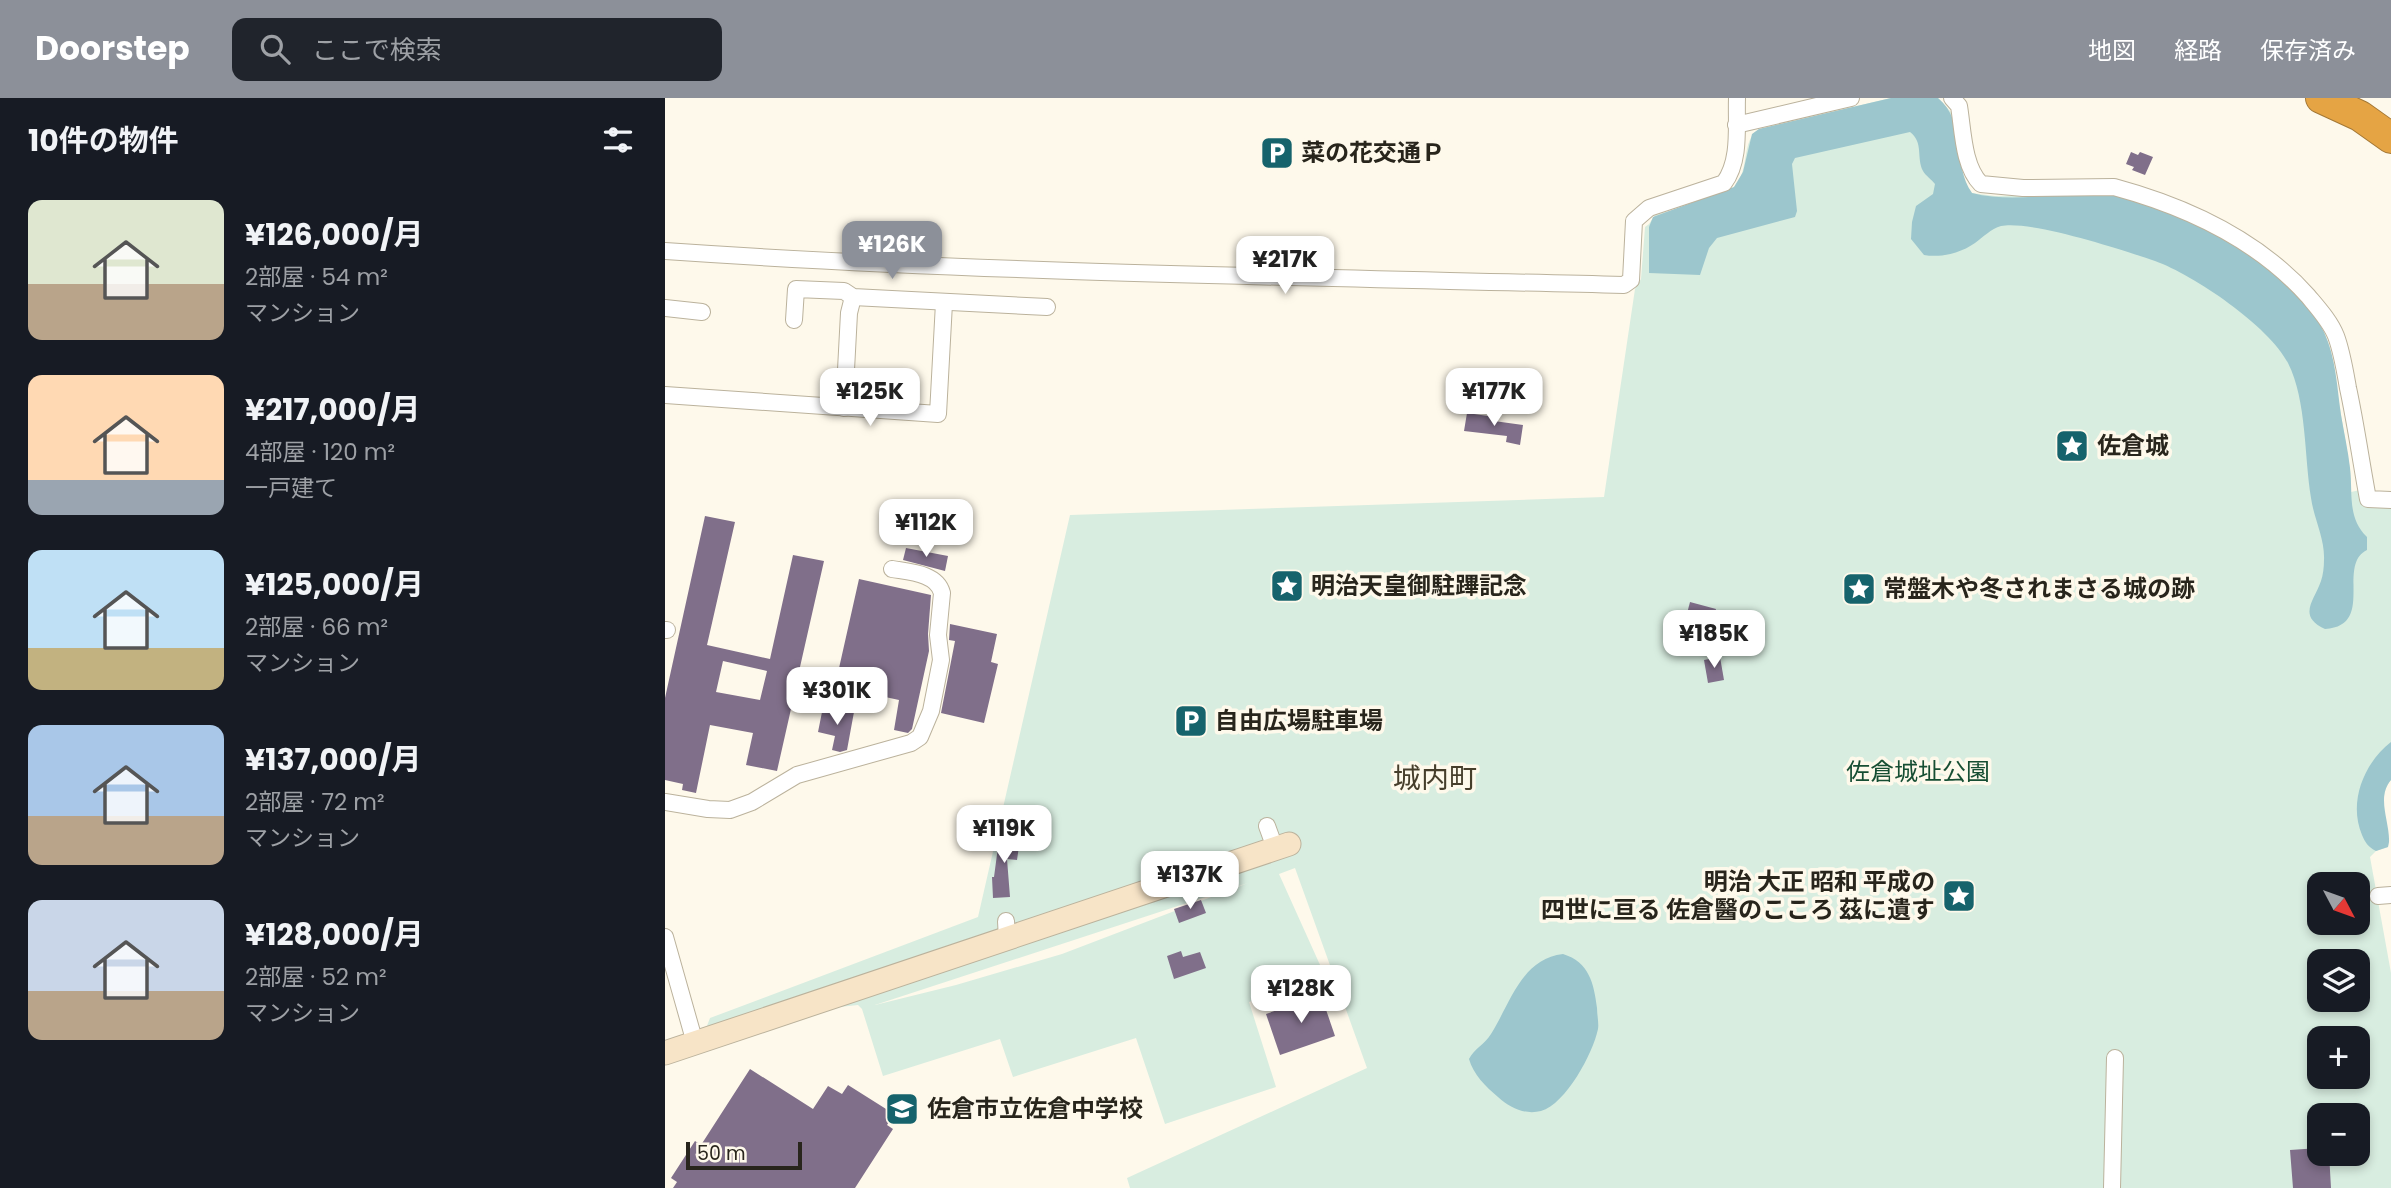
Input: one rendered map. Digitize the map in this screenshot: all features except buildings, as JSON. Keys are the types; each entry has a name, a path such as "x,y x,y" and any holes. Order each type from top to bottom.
{"highway":[{"path":"2321,98 2360,116 2391,138"}],"street":[{"path":"665,251 835,261 1267,277 1624,285 1631,280 1633,221 1649,208 1724,183 1732,173 1735,162 1737,98"},
{"path":"1736,125 1851,98"},
{"path":"1952,98 1959,106 1970,166 1981,184 2023,188 2114,187 2128,191 2189,212 2216,225 2270,259 2292,278 2318,307 2336,335 2368,499 2391,500"},
{"path":"794,320 796,289 844,291 853,297 1047,307"},
{"path":"844,408 849,313 853,297"},
{"path":"665,395 938,414 944,303"},
{"path":"665,308 702,312"},
{"path":"665,803 730,810 752,802 797,775 911,743 920,737 931,711 941,660 937,635 942,593 930,578 892,569"},
{"path":"665,1053 1006,930 1282,846 1267,826"},
{"path":"665,937 695,1043"},
{"path":"2112,1188 2115,1059"}],"green space":[{"name":"佐倉城址公園","path":"1891,98 1938,98 1952,113 1965,183 1972,193 1995,196 2105,194 2244,252 2278,277 2324,332 2330,348 2350,469 2351,492 2360,490 2364,507 2391,507 2391,780 2384,796 2388,847 2376,851 2370,857 2391,973 2391,1188 1130,1188 1127,1178 1367,1068 1295,868 1279,874 1325,976 1249,1002 1276,1087 1165,1124 1136,1038 1013,1077 1000,1039 883,1076 862,1009 858,1005 821,1009 697,1052 710,1018 978,917 1070,515 1604,497 1635,289 1641,279 1645,227 1655,215 1708,199 1733,188 1742,173 1753,134 1759,129","holes":["1248,883 1062,954 875,1005"]}],"water":[{"path":"1891,98 1938,98 1947,108 1956,131 1962,170 1972,193 2005,197 2105,194 2164,209 2197,223 2260,262 2287,284 2309,308 2324,332 2331,352 2349,461 2352,505 2356,522 2367,537 2367,550 2358,558 2355,568 2353,607 2349,618 2340,625 2325,629 2312,619 2310,613 2322,576 2324,552 2311,498 2299,394 2288,363 2265,333 2229,303 2171,268 2077,237 2033,227 2001,226 1957,252 1937,256 1924,255 1911,239 1912,222 1916,206 1933,194 1935,184 1923,171 1917,141 1910,132 1795,158 1792,164 1797,211 1795,217 1717,238 1709,248 1700,275 1649,273 1649,227 1653,217 1734,187 1743,172 1752,134 1759,129"},
{"path":"2391,742 2391,780 2384,802 2389,842 2388,847 2376,851 2367,844 2362,835 2358,822 2358,797 2366,772"},
{"path":"1563,954 1579,962 1589,975 1596,999 1598,1029 1584,1064 1560,1099 1541,1111 1518,1110 1489,1089 1477,1075 1469,1059 1491,1034 1527,974 1537,964"}],"place":[{"name":"菜の花交通Ｐ","path":"1277,153"},
{"name":"佐倉城","path":"2072,446"},
{"name":"明治天皇御駐蹕記念","path":"1287,586"},
{"name":"常盤木や冬されまさる城の跡","path":"1859,589"},
{"name":"自由広場駐車場","path":"1191,721"},
{"name":"明治 大正 昭和 平成の 四世に亘る 佐倉醫のこころ 茲に遺す","path":"1959,896"},
{"name":"佐倉市立佐倉中学校","path":"902,1109"}],"district":[{"name":"城内町","path":"1435,778"}]}
